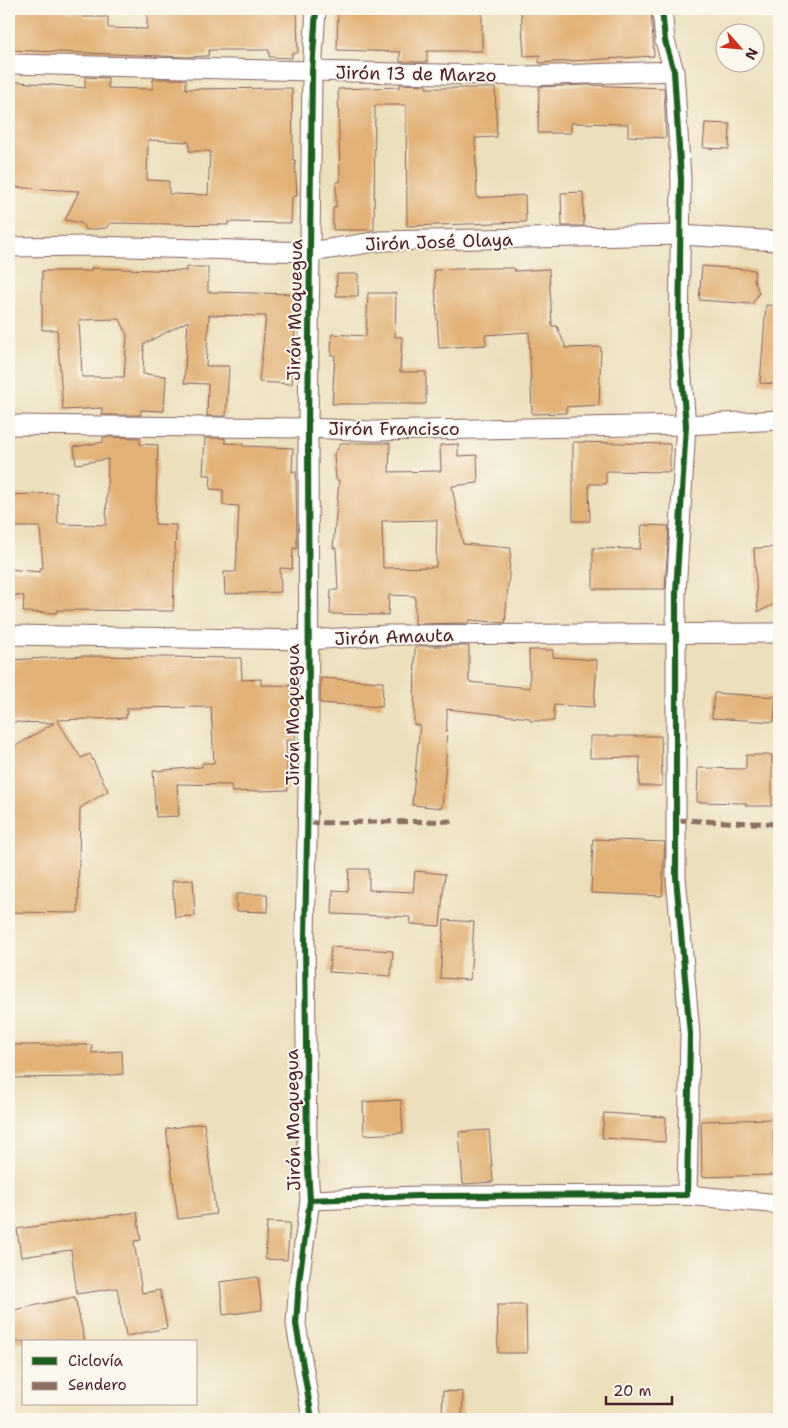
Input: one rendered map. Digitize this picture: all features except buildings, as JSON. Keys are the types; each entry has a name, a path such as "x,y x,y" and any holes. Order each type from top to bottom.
{"street":[{"name":"Jirón Moquegua","path":"312,1419 296,1324 299,1282 310,1200 307,1153 305,937 309,742 308,428 312,72 316,9"},
{"path":"662,9 665,41 674,72 680,179 678,343 686,426 676,593 676,877 690,1034 687,1195"},
{"name":"Jirón 13 de Marzo","path":"9,64 527,76 674,72"},
{"name":"Jirón José Olaya","path":"9,247 92,246 310,252 381,241 680,235 779,242"},
{"name":"Jirón Francisco","path":"9,425 308,428 373,431 686,426 779,420"},
{"name":"Jirón Amauta","path":"9,635 308,640 388,635 779,633"},
{"path":"310,1200 418,1196 687,1195 779,1204"}],"marked path":[{"path":"676,820 779,824"},
{"path":"307,823 452,821"}],"cycle path":[{"path":"312,1419 296,1324 299,1281 310,1200 307,1153 305,937 309,742 308,428 312,72 316,9"},
{"path":"310,1200 418,1196 687,1195 690,1034 676,877 676,593 686,425 679,343 681,179 674,71 665,41 662,9"}]}
